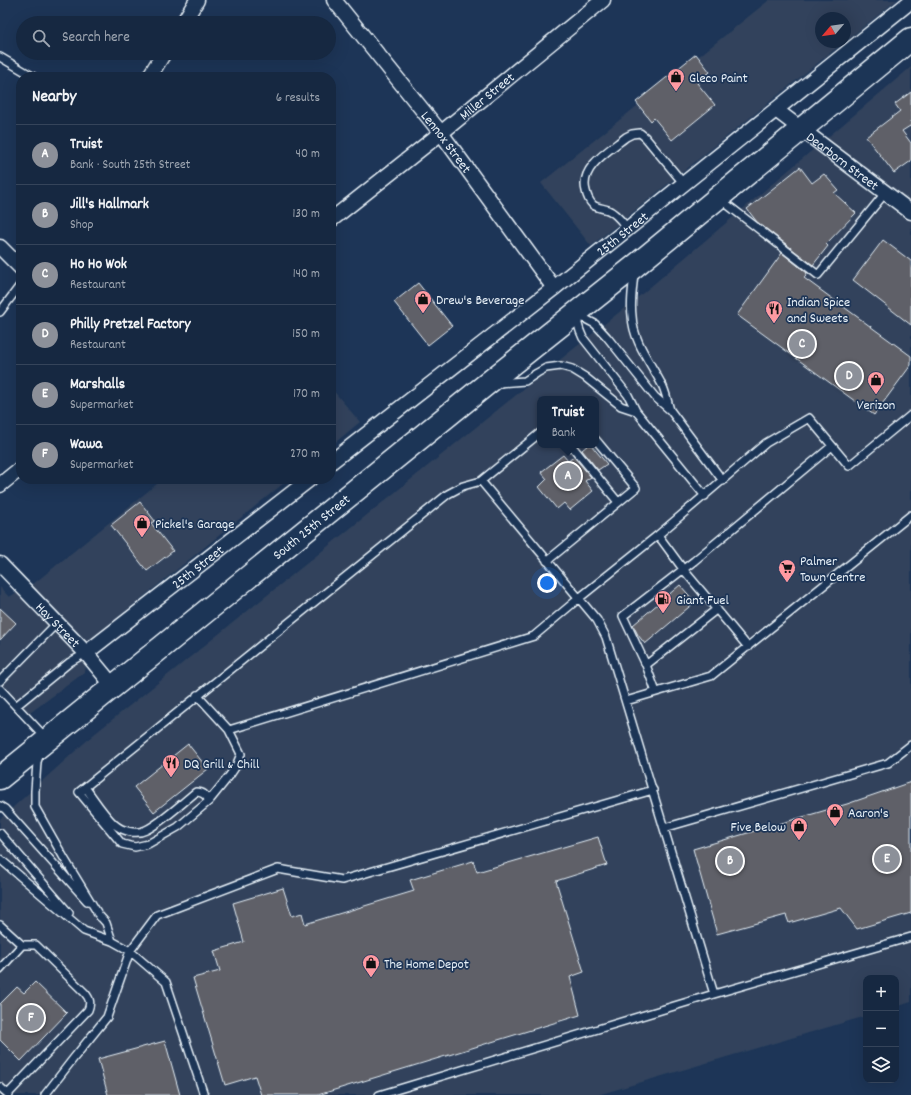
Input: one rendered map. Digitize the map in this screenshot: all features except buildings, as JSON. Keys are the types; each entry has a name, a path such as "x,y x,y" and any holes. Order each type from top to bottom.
{"main road":[{"path":"576,315 911,39"},
{"name":"South 25th Street","path":"0,778 488,383 576,315"}],"street":[{"path":"187,16 197,0"},
{"name":"Lennox Street","path":"334,0 441,133 554,288"},
{"name":"Miller Street","path":"336,216 441,133 603,0"},
{"name":"25th Street","path":"336,458 554,288 911,1"},
{"path":"152,72 160,60"},
{"name":"Dearborn Street","path":"776,110 911,212"},
{"path":"0,247 16,263"},
{"path":"0,485 16,472"},
{"name":"25th Street","path":"86,653 304,484"},
{"name":"Hay Street","path":"0,564 86,653 114,686"}],"lane":[{"path":"0,57 26,72"},
{"path":"628,229 617,216 608,210 598,208 592,204 585,189 587,172 591,166 626,137 632,134 640,133 645,137 684,184"},
{"path":"719,198 818,275 886,192"},
{"path":"635,266 632,297 633,326 647,360 662,385 670,410"},
{"path":"0,312 16,291"},
{"path":"705,496 636,411 628,396 583,338 577,323 576,315 595,324 655,397 670,410 723,481"},
{"path":"488,383 525,381 546,368 561,366 572,369 585,377 621,406 636,411"},
{"path":"229,730 534,636 578,598 705,496 766,443 809,418 849,466 911,415"},
{"path":"82,790 197,695 448,494 463,486 481,481 537,435"},
{"path":"547,561 636,488 599,444"},
{"path":"656,692 646,665 623,616 683,569 832,446"},
{"path":"573,448 618,502"},
{"path":"481,481 597,620 606,637 714,994"},
{"path":"626,701 711,676 911,515"},
{"path":"658,535 683,569 748,647"},
{"path":"646,665 717,609"},
{"path":"0,681 57,623"},
{"path":"16,706 70,662 86,653"},
{"path":"0,689 45,742 37,762 34,791 35,807 64,858 100,916"},
{"path":"82,790 122,844 135,847 148,844 178,827 209,801 230,775 241,754 229,730 197,695"},
{"path":"664,828 888,763 911,745"},
{"path":"82,790 114,824 121,829 138,832 146,831 196,792 204,794 209,801"},
{"path":"45,1095 107,1017 130,951 157,915 278,869 342,880 653,790"},
{"path":"0,806 5,809 106,923 112,941"},
{"path":"0,833 84,931"},
{"path":"0,859 84,931 112,941 130,951 166,982 204,1095"},
{"path":"0,925 22,945 36,945 85,993 89,998 90,1005 88,1010 9,1095 1,1089"},
{"path":"379,1095 714,994 911,937"},
{"path":"0,969 22,945"}],"shaded area":[{"path":"769,0 897,0 851,37 851,12 815,12 815,48 837,48 591,246 541,183"},
{"path":"911,67 911,1002 899,1006 899,975 863,975 863,1017 598,1095 0,1095 0,819 93,735 643,293"},
{"path":"336,394 360,422 336,442"},
{"path":"157,484 283,484 90,640 85,672 26,716 0,690 0,587 9,597 37,581"}],"place":[{"name":"Gleco Paint","path":"676,92"},
{"name":"Drew's Beverage","path":"423,314"},
{"name":"Indian Spice and Sweets","path":"774,324"},
{"name":"Ho Ho Wok","path":"802,344"},
{"name":"Philly Pretzel Factory","path":"849,376"},
{"name":"Verizon","path":"876,395"},
{"name":"Truist","path":"568,476"},
{"name":"Pickel's Garage","path":"142,538"},
{"name":"Palmer Town Centre","path":"787,583"},
{"name":"Giant Fuel","path":"663,614"},
{"name":"DQ Grill & Chill","path":"171,778"},
{"name":"Aaron's","path":"835,827"},
{"name":"Five Below","path":"799,841"},
{"name":"Marshalls","path":"887,859"},
{"name":"Jill's Hallmark","path":"730,861"},
{"name":"The Home Depot","path":"371,978"},
{"name":"Wawa","path":"31,1018"}]}
